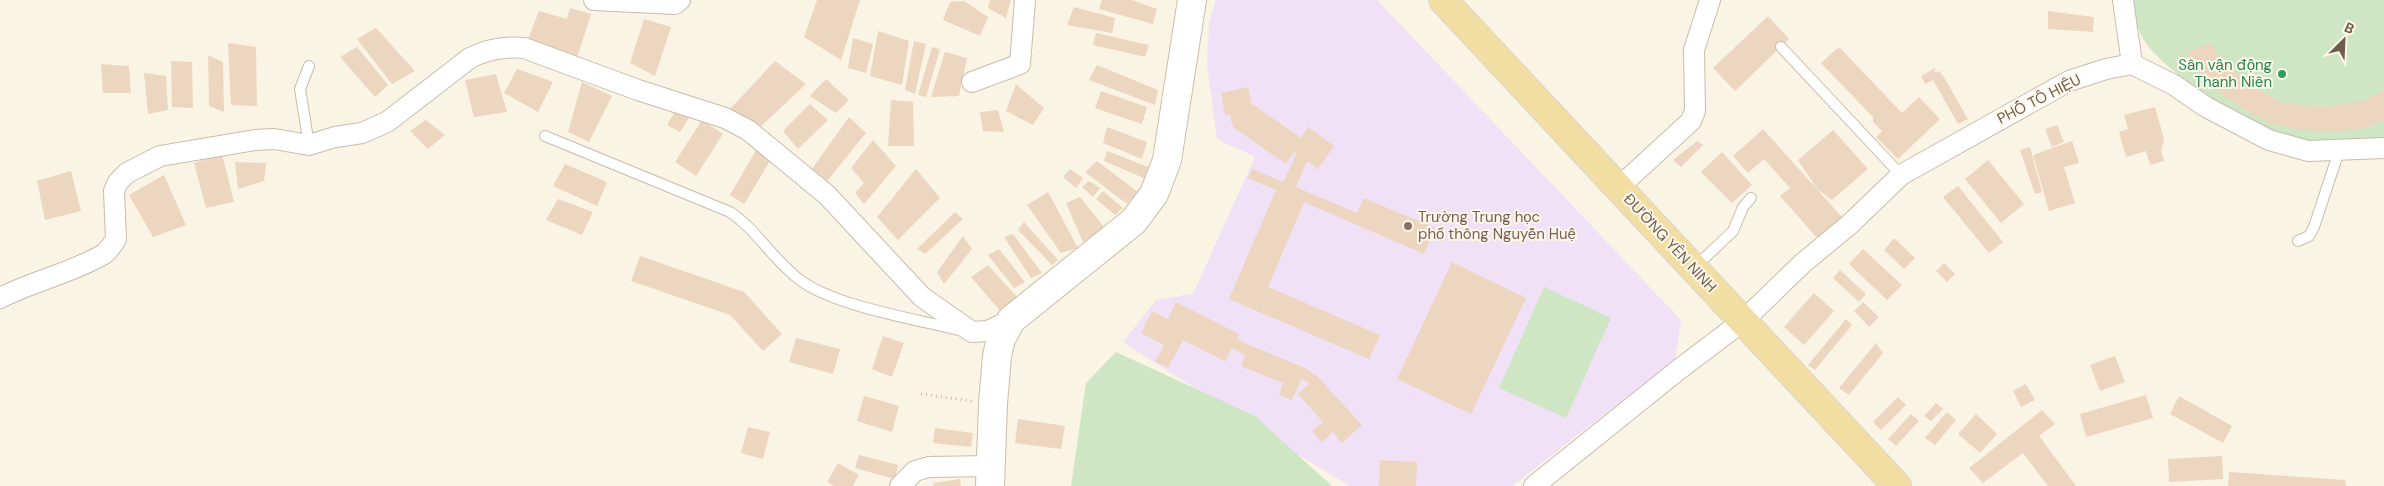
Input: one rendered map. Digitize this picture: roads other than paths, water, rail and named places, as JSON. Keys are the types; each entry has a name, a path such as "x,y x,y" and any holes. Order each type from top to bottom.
{"main road":[{"name":"ĐƯỜNG YÊN NINH","path":"1443,0 1897,486"}],"street":[{"path":"594,0 675,4 680,0"},
{"path":"972,82 1020,64 1025,0"},
{"path":"0,298 23,286 77,266 105,253 116,239 114,202 118,182 127,173 160,156 255,140 274,139 309,145 335,136 362,133 381,126 470,58 496,48 524,48 638,90 725,118 748,130 827,195 922,297 972,332 988,331 1010,320 1055,282 1127,227 1154,194 1167,160 1192,0"},
{"path":"1618,188 1691,121 1695,112 1694,50 1710,0"},
{"path":"2123,0 2132,64 2174,85 2206,107 2269,140 2308,151 2384,148"},
{"name":"PHỐ TÔ HIỆU","path":"1534,486 1677,371 1743,322 1803,263 1849,225 1901,175 2069,81 2106,69 2132,64"},
{"path":"900,486 915,471 929,467 990,476 993,404 999,348 1010,320"}],"lane":[{"path":"1781,47 1901,175"},
{"path":"309,66 300,89 309,145"},
{"path":"545,136 730,212 746,222 772,255 788,270 816,290 847,301 972,332"},
{"path":"2298,241 2309,236 2314,227 2339,151"},
{"path":"1693,268 1733,230 1743,207 1751,198"}],"place":[{"name":"Sân vận động Thanh Niên","path":"2282,74"},
{"name":"Trường Trung học phổ thông Nguyễn Huệ","path":"1408,226"}]}
